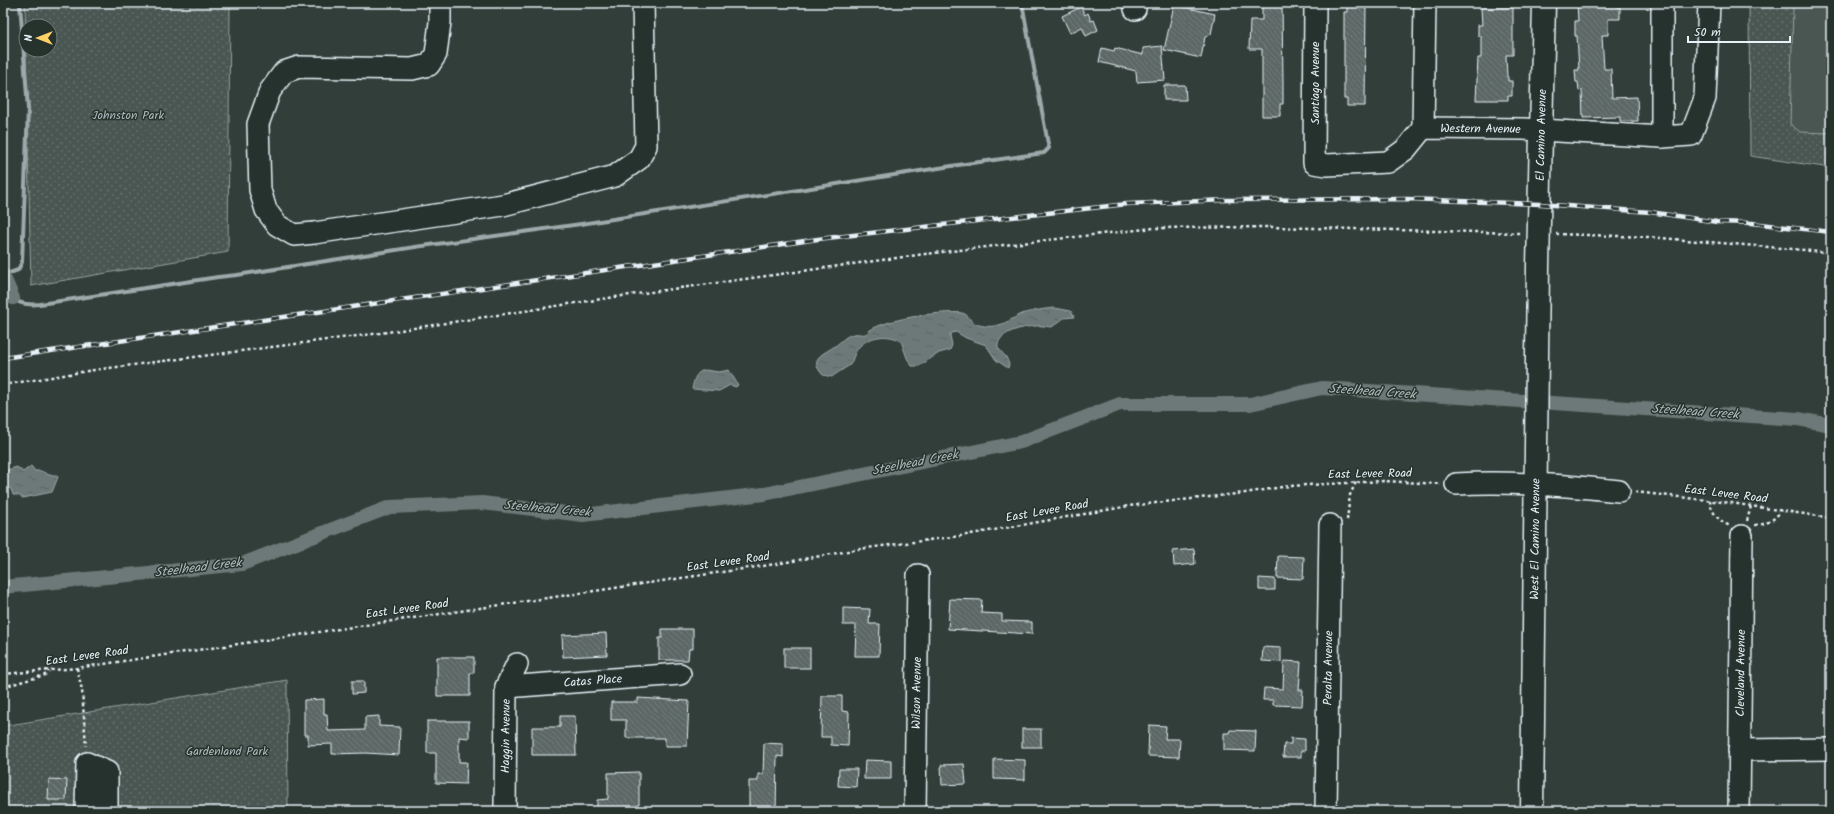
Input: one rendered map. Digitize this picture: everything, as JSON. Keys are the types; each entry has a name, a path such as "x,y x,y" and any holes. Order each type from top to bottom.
{"main road":[{"name":"El Camino Avenue","path":"1538,266 1544,3"},
{"name":"West El Camino Avenue","path":"1532,811 1538,266"}],"street":[{"path":"440,3 440,22 436,54 429,65 412,69 299,67 284,72 270,91 258,124 260,190 266,210 277,225 294,235 322,232 503,205 615,176 640,159 646,146 643,3"},
{"name":"Santiago Avenue","path":"1315,3 1314,163 1327,165 1388,162 1406,149 1423,128"},
{"path":"1423,128 1425,3"},
{"path":"1662,3 1662,137"},
{"name":"Western Avenue","path":"1423,128 1542,131 1662,137 1691,135 1698,121 1705,98 1709,3"},
{"path":"1456,484 1489,482 1536,483 1619,491"},
{"name":"Peralta Avenue","path":"1326,811 1330,525"},
{"name":"Cleveland Avenue","path":"1739,811 1742,529"},
{"name":"Wilson Avenue","path":"915,811 918,575"},
{"name":"Haggin Avenue","path":"505,811 506,687 517,664"},
{"name":"Catas Place","path":"506,687 680,674"},
{"path":"1739,750 1831,749"},
{"path":"86,811 87,763 107,772 107,811"}],"path":[{"path":"3,385 94,370 388,332 608,298 925,254 1154,228 1286,227 1649,237 1804,250 1831,254"},
{"name":"East Levee Road","path":"3,674 29,670 49,671 77,668 776,564 859,549 960,536 1129,506 1245,493 1289,486 1384,481 1456,484"},
{"path":"1330,525 1346,521 1349,514 1350,495 1356,482"},
{"name":"East Levee Road","path":"1619,491 1710,500 1831,518"},
{"path":"1710,500 1711,506 1717,518 1742,529 1762,525 1771,521 1781,510"},
{"path":"77,668 82,690 87,763"},
{"path":"3,687 45,675 49,671"}],"green space":[{"name":"Johnston Park","path":"25,3 230,3 228,252 31,286 26,58 58,58 58,18 25,18"},
{"path":"1749,3 1831,3 1831,168 1750,156"},
{"path":"1793,7 1831,7 1831,133 1800,132 1790,124"},
{"name":"Gardenland Park","path":"287,680 288,811 3,811 3,726"}],"water":[{"path":"1055,308 1071,311 1074,317 1064,318 1052,327 1038,326 1011,331 1001,338 998,348 1006,357 1009,364 1008,368 996,360 986,345 966,338 956,332 951,333 950,335 952,345 950,350 939,353 919,366 912,366 907,358 901,341 890,337 878,337 862,344 858,348 850,365 832,377 823,375 818,369 817,360 819,357 848,336 855,334 866,334 882,324 896,320 953,312 965,314 973,322 979,325 991,326 1001,324 1024,313"},
{"path":"705,370 719,372 729,370 738,385 736,387 730,385 719,391 692,389 697,375"},
{"path":"31,466 35,471 41,471 49,475 57,475 58,477 52,492 23,498 18,495 13,495 11,489 3,485 3,476 7,470 17,467 23,472"}],"building":[{"path":"1262,3 1282,3 1283,104 1280,104 1280,116 1262,116 1262,49 1249,49 1250,20 1262,20"},
{"path":"1347,3 1366,3 1365,106 1347,106 1347,99 1344,99 1344,12 1347,12"},
{"path":"1577,3 1617,3 1617,7 1620,7 1620,19 1608,19 1608,35 1602,35 1604,69 1611,69 1612,98 1637,97 1638,121 1620,121 1620,117 1583,118 1582,90 1579,91 1578,82 1576,82 1575,70 1579,70 1577,36 1575,36 1575,21 1578,21"},
{"path":"1174,5 1215,14 1211,34 1205,37 1201,58 1164,50"},
{"path":"1081,7 1085,15 1088,13 1091,21 1094,20 1098,30 1086,36 1082,27 1070,33 1062,16"},
{"path":"1481,8 1513,8 1513,55 1506,55 1507,77 1508,81 1512,81 1512,96 1508,96 1508,100 1476,100 1478,58 1481,58 1481,36 1478,36 1478,25 1482,25"},
{"path":"1162,46 1165,80 1137,82 1136,71 1099,62 1102,48 1114,51 1115,48 1143,55 1143,48"},
{"path":"1164,85 1185,85 1186,100 1164,100"},
{"path":"1194,549 1195,564 1174,566 1173,551"},
{"path":"1278,556 1304,557 1303,579 1277,578"},
{"path":"1259,578 1275,579 1275,590 1259,590"},
{"path":"950,599 982,600 981,613 1002,614 1002,621 1032,622 1032,634 948,629"},
{"path":"843,608 870,609 869,624 880,624 879,656 855,656 856,625 843,625"},
{"path":"662,629 693,629 693,649 689,649 688,660 659,660 659,638 662,638"},
{"path":"606,633 607,655 563,657 562,635"},
{"path":"1263,647 1281,648 1281,662 1262,661"},
{"path":"784,648 810,648 810,668 784,668"},
{"path":"437,657 474,657 474,673 470,673 470,696 437,696"},
{"path":"1284,661 1301,662 1299,690 1303,690 1302,706 1273,705 1273,700 1263,700 1264,688 1283,689"},
{"path":"352,681 364,681 364,693 352,694"},
{"path":"822,696 842,696 842,711 849,712 848,746 831,745 831,737 821,737"},
{"path":"638,698 689,701 687,746 665,746 665,738 626,738 626,720 611,720 611,702 638,702"},
{"path":"324,699 324,714 327,714 328,731 365,730 365,717 379,716 379,726 400,727 399,755 365,753 332,754 332,744 308,745 308,735 304,735 304,700"},
{"path":"560,716 575,716 576,755 532,755 532,727 560,727"},
{"path":"427,721 469,721 469,738 459,737 459,762 467,762 466,784 436,783 436,753 427,753"},
{"path":"1149,725 1166,726 1165,739 1180,739 1179,757 1148,756"},
{"path":"1022,729 1041,729 1041,747 1022,747"},
{"path":"1230,730 1256,731 1255,751 1224,750 1224,733 1229,733"},
{"path":"1291,738 1305,739 1305,751 1301,751 1301,757 1283,757 1284,744 1291,744"},
{"path":"764,743 783,744 783,757 777,756 776,811 749,811 749,781 758,781 758,774 763,774"},
{"path":"994,759 1025,760 1025,780 994,779"},
{"path":"865,760 891,761 891,779 864,779"},
{"path":"964,764 966,784 942,785 941,765"},
{"path":"839,769 857,769 856,787 838,786"},
{"path":"639,772 639,811 597,811 597,800 608,799 608,773"},
{"path":"49,779 67,780 66,800 48,800"}],"waterway":[{"path":"4,275 18,270 22,262 28,109 20,3"},
{"path":"13,298 22,303 40,304 415,247 581,224 1044,153 1049,148 1022,3"},
{"path":"3,275 13,298"},
{"name":"Steelhead Creek","path":"3,587 242,564 390,507 482,503 583,515 764,494 1021,442 1120,404 1250,404 1322,388 1798,419 1831,425"}],"railway":[{"path":"3,358 818,239 1127,204 1228,200 1408,199 1540,204 1650,212 1717,222 1752,223 1831,232"}]}
